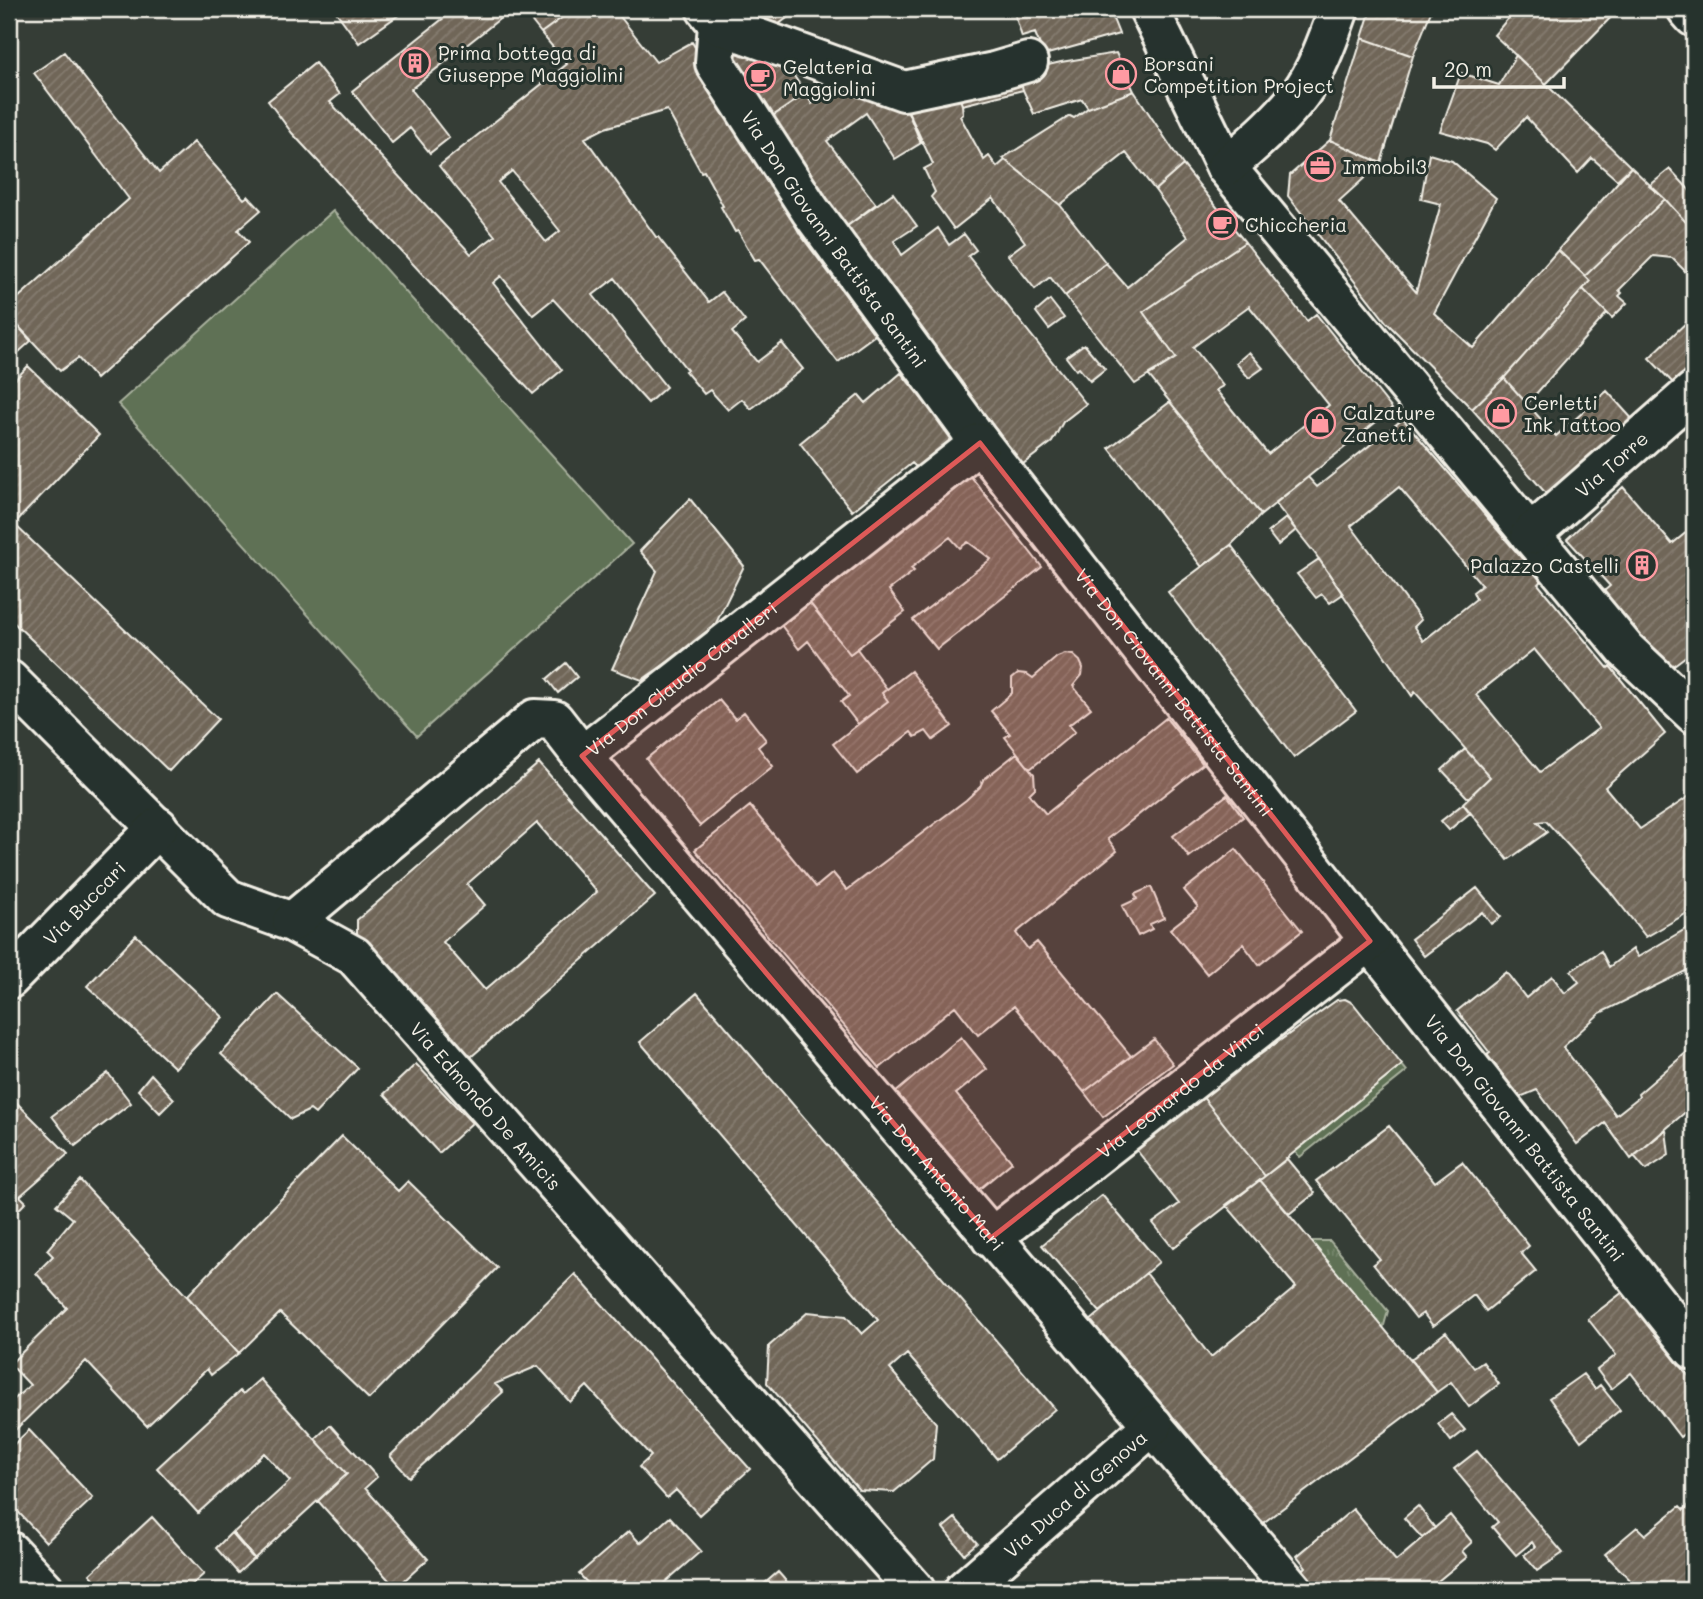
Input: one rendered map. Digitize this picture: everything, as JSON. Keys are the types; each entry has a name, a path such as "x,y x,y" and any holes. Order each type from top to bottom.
{"street":[{"path":"1149,9 1226,167 1626,650 1694,714"},
{"path":"1226,167 1301,93 1327,42 1339,9"},
{"path":"1687,9 1694,16"},
{"path":"712,16 904,91 1028,62"},
{"name":"Via Don Giovanni Battista Santini","path":"712,16 715,63 810,210 980,443 1694,1350"},
{"name":"Via Torre","path":"1530,535 1694,391"},
{"name":"Via Don Claudio Cavalleri","path":"292,922 535,719 554,720 582,756 980,443"},
{"name":"Via Edmondo De Amicis","path":"9,680 159,827 228,899 292,922 354,956 915,1590"},
{"name":"Via Don Antonio Mari","path":"582,756 1293,1590"},
{"name":"Via Buccari","path":"9,979 159,827"},
{"name":"Via Leonardo da Vinci","path":"991,1238 1370,941"},
{"name":"Via Duca di Genova","path":"964,1590 1153,1425"},
{"path":"9,1551 45,1590"}],"highlighted area":[{"path":"980,443 1370,941 991,1238 582,756"}],"green space":[{"path":"333,211 632,544 417,736 118,404"},
{"path":"1402,1065 1407,1071 1300,1157 1295,1152"},
{"path":"1310,1241 1330,1241 1388,1311 1383,1329"}],"building":[{"path":"334,9 407,9 359,43"},
{"name":"Prima bottega di Giuseppe Maggiolini","path":"455,9 512,9 411,89 449,138 430,153 410,128 392,143 352,91"},
{"name":"Prima bottega di Giuseppe Maggiolini","path":"522,9 574,9 541,33"},
{"path":"574,9 614,9 656,62 692,42 800,234 875,335 838,362 759,259 755,260 738,231 735,232 704,171 701,172 667,110 605,128 585,138 656,237 709,302 722,292 745,321 732,332 757,362 782,343 803,369 751,409 742,399 728,410 710,390 704,394 615,278 593,295 666,387 648,403 553,299 533,315 501,276 493,283 562,370 533,394 292,133 268,101 315,63 340,94 330,102 471,254 495,236 439,166 567,64 541,33","holes":["512,171 560,231 546,242 498,182"]},
{"path":"754,9 799,9 771,30"},
{"path":"1013,9 1109,9 1119,34 1044,55 1035,33 1022,37"},
{"path":"1371,9 1432,9 1413,56 1362,38"},
{"path":"1516,9 1619,9 1546,84 1494,35"},
{"path":"1362,38 1413,56 1381,163 1330,140"},
{"path":"64,52 159,173 194,142 244,199 248,196 261,210 238,230 249,242 96,379 78,358 60,371 9,316 9,306 129,199 34,73"},
{"path":"737,52 788,67 806,94 762,123 728,68"},
{"path":"1116,53 1134,91 1088,108 1082,99 1034,114 1018,72"},
{"path":"1516,55 1631,167 1617,180 1592,158 1578,173 1526,117 1495,150 1487,144 1440,131 1461,73 1499,85"},
{"path":"1018,72 1023,90 962,105 956,86"},
{"path":"842,79 902,98 921,143 895,159 866,113 827,141 876,204 839,232 762,123 806,94 812,104"},
{"path":"956,86 962,105 963,114 960,116 984,160 989,156 997,167 1005,160 1060,205 1106,263 1065,296 1050,277 1035,289 1008,255 1025,242 993,198 954,229 931,197 935,192 924,169 933,164 902,98"},
{"path":"1134,91 1183,165 1155,190 1126,153 1060,205 1003,158 1070,116 1074,118 1088,108"},
{"path":"1330,140 1381,163 1339,201 1416,292 1441,204 1421,199 1429,154 1452,161 1496,198 1434,313 1473,348 1558,250 1590,281 1504,378 1472,409 1387,323 1288,196 1290,175"},
{"path":"1183,165 1245,242 1143,312 1176,358 1135,384 1065,296 1106,263 1127,287 1188,237 1155,190"},
{"path":"1631,167 1665,199 1585,276 1558,250"},
{"path":"1670,169 1694,195 1694,231 1665,199 1649,186"},
{"path":"893,193 917,226 894,241 902,255 938,228 949,245 964,234 976,250 968,256 1086,404 1063,422 1052,442 1019,467 839,232"},
{"path":"1665,199 1694,231 1694,280 1672,258 1653,256 1619,290 1622,293 1619,296 1627,303 1612,318 1583,289 1590,281 1585,276"},
{"path":"1245,242 1307,321 1316,314 1392,409 1261,515 1149,376 1176,358 1143,312","holes":["1249,306 1329,405 1268,454 1216,390 1223,386 1193,347"]},
{"path":"1583,289 1607,313 1527,404 1504,378"},
{"path":"1050,300 1064,318 1049,329 1036,312"},
{"path":"9,316 31,341 9,361"},
{"path":"1690,319 1694,324 1694,365 1674,384 1649,358"},
{"path":"1084,344 1105,369 1090,381 1079,368 1076,370 1066,357"},
{"path":"1249,352 1263,368 1249,378 1236,363"},
{"path":"28,366 99,435 14,524 218,719 169,771 9,618 9,386"},
{"path":"901,373 957,443 921,472 912,463 852,511 800,443 859,395 866,403"},
{"path":"1504,378 1556,436 1607,391 1635,422 1550,498 1472,409"},
{"path":"1170,402 1261,515 1231,545 1202,567 1109,448"},
{"path":"1403,419 1541,581 1538,584 1665,734 1605,787 1640,829 1694,793 1694,909 1646,937 1608,889 1546,821 1537,822 1547,832 1508,860 1463,803 1490,777 1415,692 1412,696 1316,555 1275,503 1308,477 1317,487","holes":["1399,487 1482,585 1473,592 1476,599 1423,641 1414,627 1421,620 1351,526","1534,649 1599,728 1540,772 1476,695"]},
{"path":"969,474 1042,567 937,649 913,620 991,559 968,542 960,548 950,537 911,568 914,571 889,590 905,612 850,654 808,601"},
{"name":"Palazzo Castelli","path":"1623,487 1672,544 1694,526 1694,650 1662,674 1597,597 1610,586 1567,539"},
{"path":"690,499 744,566 712,631 642,680 612,669 657,571 640,551"},
{"path":"1286,518 1296,530 1278,545 1268,532"},
{"path":"1231,545 1356,711 1294,758 1168,592"},
{"path":"1319,559 1343,594 1330,603 1322,594 1316,598 1297,574"},
{"path":"810,603 850,654 857,649 887,689 882,693 888,701 858,724 841,702 849,696 808,641 799,649 781,625"},
{"path":"1073,655 1080,661 1082,675 1073,686 1091,708 1069,725 1075,732 1030,769 1005,737 1010,734 991,711 1012,693 1012,678 1018,673 1033,678 1057,657"},
{"path":"566,663 577,677 558,693 547,679"},
{"path":"911,671 952,726 933,740 926,731 915,737 911,732 857,774 833,744 888,701 882,693"},
{"path":"719,700 735,719 744,712 766,740 758,747 773,766 700,826 646,759"},
{"path":"1166,718 1203,764 1108,839 1117,851 1016,933 1028,949 1037,942 1131,1056 1084,1092 1014,1006 978,1035 955,1006 880,1068 695,850 750,806 816,887 833,873 847,890 966,800 980,787 983,780 1017,753 1034,774 1035,788 1029,794 1046,814"},
{"path":"1465,749 1490,777 1468,798 1442,770"},
{"path":"539,763 655,896 464,1063 357,940 357,920","holes":["537,823 597,892 485,990 443,942 485,905 467,884"]},
{"path":"1227,795 1243,817 1189,857 1173,836"},
{"path":"1463,804 1470,813 1449,830 1441,821"},
{"path":"1236,849 1302,931 1259,965 1243,944 1207,974 1170,929 1198,907 1184,890"},
{"path":"1151,887 1164,918 1150,924 1152,929 1138,936 1122,906 1137,899 1135,894"},
{"path":"1477,888 1501,917 1491,924 1482,912 1424,956 1411,939"},
{"path":"1694,924 1694,967 1600,1013 1563,1047 1616,1115 1694,1046 1694,1115 1690,1108 1631,1159 1605,1123 1577,1144 1537,1090 1520,1097 1457,1011 1506,972 1526,998 1552,976 1565,993 1579,982 1571,971 1601,951 1609,967 1633,949 1638,957"},
{"path":"136,935 223,1017 175,1068 87,986"},
{"path":"697,993 1055,1409 997,1459 907,1354 890,1369 936,1423 933,1459 894,1492 859,1490 767,1383 769,1346 808,1312 846,1316 862,1334 878,1320 640,1042"},
{"path":"277,994 358,1068 315,1114 310,1110 291,1119 221,1054"},
{"path":"1345,999 1353,1003 1402,1065 1265,1176 1202,1096 1337,1000"},
{"path":"961,1037 987,1069 956,1094 1012,1162 977,1191 895,1093"},
{"path":"1154,1039 1173,1064 1103,1117 1084,1092"},
{"path":"416,1064 472,1123 439,1153 384,1094"},
{"path":"108,1073 131,1103 75,1146 52,1116"},
{"path":"151,1074 174,1099 160,1113 138,1090"},
{"path":"9,1095 68,1154 20,1196 26,1202 9,1220"},
{"path":"1202,1096 1265,1176 1173,1248 1153,1223 1179,1204 1135,1148"},
{"path":"1389,1126 1435,1182 1462,1162 1529,1246 1521,1253 1536,1271 1486,1311 1474,1295 1433,1326 1423,1313 1416,1318 1373,1264 1380,1259 1316,1181"},
{"path":"1666,1130 1669,1155 1646,1170 1634,1156"},
{"path":"342,1136 398,1191 408,1181 497,1268 369,1399 280,1313 239,1353 187,1296"},
{"path":"1287,1159 1315,1193 1289,1214 1260,1180"},
{"path":"80,1180 239,1353 211,1375 207,1369 147,1426 86,1361 9,1436 9,1404 30,1385 10,1364 67,1308 36,1273 53,1256 47,1250 73,1219 56,1205"},
{"path":"1260,1180 1437,1392 1255,1529 1082,1328 1146,1273 1211,1357 1296,1287 1226,1205"},
{"path":"1102,1195 1159,1262 1100,1312 1042,1245"},
{"path":"575,1274 750,1469 699,1515 676,1490 667,1498 639,1467 651,1456 587,1386 570,1402 538,1366 495,1384 503,1392 409,1477 390,1456"},
{"path":"1623,1292 1694,1383 1694,1426 1680,1437 1631,1373 1611,1389 1597,1370 1616,1355 1588,1319"},
{"path":"1446,1332 1474,1368 1483,1362 1499,1384 1469,1407 1451,1382 1437,1392 1411,1359"},
{"path":"1583,1374 1595,1389 1600,1385 1620,1410 1581,1441 1549,1398"},
{"path":"260,1379 347,1474 254,1559 232,1534 290,1481 264,1453 198,1513 157,1468 240,1391 243,1394"},
{"path":"1451,1414 1465,1430 1451,1441 1438,1424"},
{"path":"330,1425 377,1477 365,1488 428,1559 396,1588 318,1501 347,1474 315,1439"},
{"path":"29,1430 93,1498 46,1542 9,1502 9,1449"},
{"path":"1477,1451 1563,1553 1537,1571 1524,1555 1535,1547 1532,1542 1516,1555 1492,1527 1498,1522 1454,1469"},
{"path":"1694,1500 1694,1590 1640,1590 1605,1554 1637,1527 1645,1535 1680,1506 1684,1510"},
{"path":"1418,1506 1435,1528 1422,1538 1404,1518"},
{"path":"1353,1509 1396,1561 1450,1515 1472,1542 1462,1551 1467,1557 1427,1590 1319,1590 1302,1571 1306,1567 1297,1556"},
{"path":"152,1517 204,1574 186,1590 105,1590 90,1574"},
{"path":"670,1517 701,1551 656,1590 633,1590 625,1581 615,1590 594,1590 579,1574 629,1531 640,1543"},
{"path":"955,1518 977,1543 964,1554 943,1528"},
{"path":"232,1532 254,1558 238,1573 216,1548"},
{"path":"778,1572 794,1590 757,1590"}],"place":[{"name":"Prima bottega di Giuseppe Maggiolini","path":"415,63"},
{"name":"Borsani Competition Project","path":"1121,74"},
{"name":"Gelateria Maggiolini","path":"760,77"},
{"name":"Immobil3","path":"1320,166"},
{"name":"Chiccheria","path":"1222,224"},
{"name":"Cerletti Ink Tattoo","path":"1501,413"},
{"name":"Calzature Zanetti","path":"1320,423"},
{"name":"Palazzo Castelli","path":"1642,565"}]}
